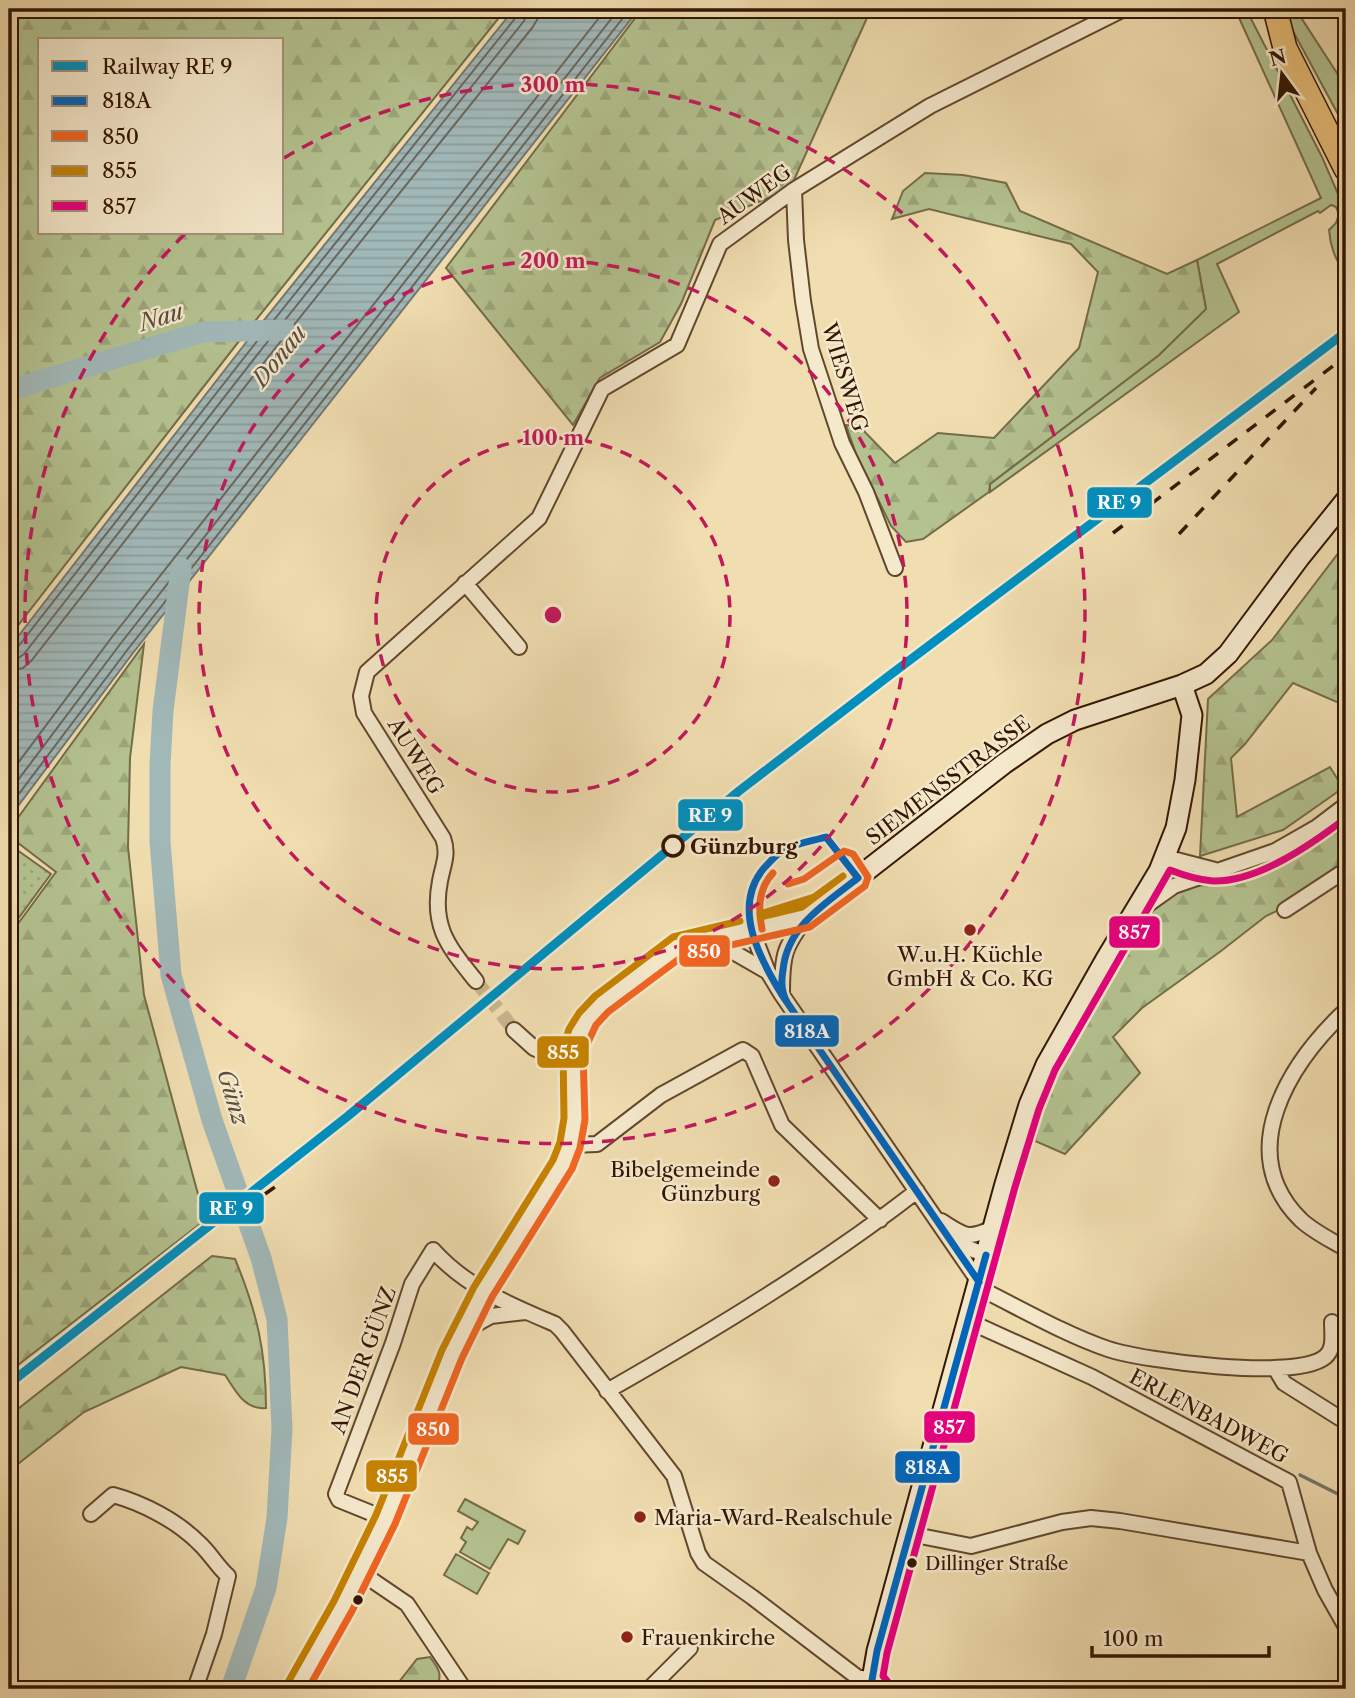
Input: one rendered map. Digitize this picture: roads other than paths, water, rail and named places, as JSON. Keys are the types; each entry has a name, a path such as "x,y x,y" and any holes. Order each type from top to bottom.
{"main road":[{"path":"1262,9 1286,48 1346,169"},
{"path":"1276,9 1286,48"},
{"path":"1276,9 1346,146"},
{"path":"876,1685 877,1651 1029,1105 1046,1065 1166,858 1176,828 1185,780 1192,715 1182,685 1214,668 1228,654 1300,557 1346,505"},
{"name":"SIEMENSSTRASSE","path":"678,946 807,917 996,770 1047,734 1075,720 1182,685"},
{"path":"296,1689 386,1519 452,1354 483,1292 553,1182 570,1144 575,1119 572,1065 579,1033 601,1004 678,946"}],"street":[{"name":"AUWEG","path":"476,981 447,945 441,930 437,909 440,877 446,855 443,838 365,713 361,696 367,671 539,518 602,389 677,345 720,244 794,190 930,106 1124,9"},
{"name":"WIESWEG","path":"794,190 799,268 811,349 842,443 866,492 895,568"},
{"path":"466,583 519,647"},
{"path":"1133,915 1174,886 1275,851 1317,827 1346,805"},
{"path":"1166,858 1216,871"},
{"path":"1284,910 1346,870"},
{"path":"782,995 782,970 788,943 807,917"},
{"path":"752,931 768,972 782,995 953,1242 978,1285 1110,1350 1154,1360 1213,1366 1275,1368 1305,1365 1326,1357 1331,1349 1332,1322"},
{"path":"678,946 728,950 768,972"},
{"path":"1346,1010 1310,1049 1290,1081 1270,1130 1268,1153 1286,1202 1308,1226 1346,1249"},
{"path":"514,1030 534,1048 572,1065"},
{"path":"570,1144 597,1144 661,1095 743,1050 752,1056 782,1125 880,1220"},
{"path":"607,1391 784,1285 880,1220 917,1191"},
{"path":"934,1217 963,1236 973,1237 993,1228"},
{"path":"953,1242 986,1255"},
{"name":"AN DER GÜNZ","path":"386,1519 339,1500 336,1494 393,1343 412,1284 433,1250 444,1263 483,1292"},
{"path":"483,1292 555,1324 674,1476 698,1553 704,1563 857,1677 876,1685"},
{"path":"464,1331 491,1315 527,1312"},
{"name":"ERLENBADWEG","path":"968,1321 1092,1377 1289,1482 1309,1553 1325,1590 1346,1624"},
{"path":"1275,1368 1284,1383 1346,1422"},
{"path":"91,1514 113,1495 127,1499 156,1513 193,1538 228,1576 214,1634 195,1689"},
{"path":"910,1534 971,1546 1062,1522 1091,1518 1309,1553"},
{"path":"360,1572 407,1604 464,1689"},
{"path":"649,1689 690,1648"}],"water":[{"name":"Donau","path":"514,9 639,9 133,653 9,818 9,648 248,340"}],"waterway":[{"name":"Nau","path":"9,390 203,332 285,330"},
{"name":"Günz","path":"181,568 163,711 160,765 160,842 171,975 212,1120 261,1258 277,1319 282,1429 277,1518 266,1588 231,1689"},
{"path":"1300,1475 1346,1498"}],"tunnel":[{"path":"476,981 514,1030"}],"railway":[{"path":"1113,533 1346,356"},
{"path":"1179,534 1316,388"},
{"path":"265,1194 282,1182"}],"place":[{"name":"Günzburg","path":"673,846"},
{"name":"W.u.H. Küchle GmbH & Co. KG","path":"970,930"},
{"name":"Bibelgemeinde Günzburg","path":"774,1181"},
{"name":"Maria-Ward-Realschule","path":"640,1517"},
{"name":"Dillinger Straße","path":"912,1563"},
{"name":"Frauenkirche","path":"627,1637"}]}
